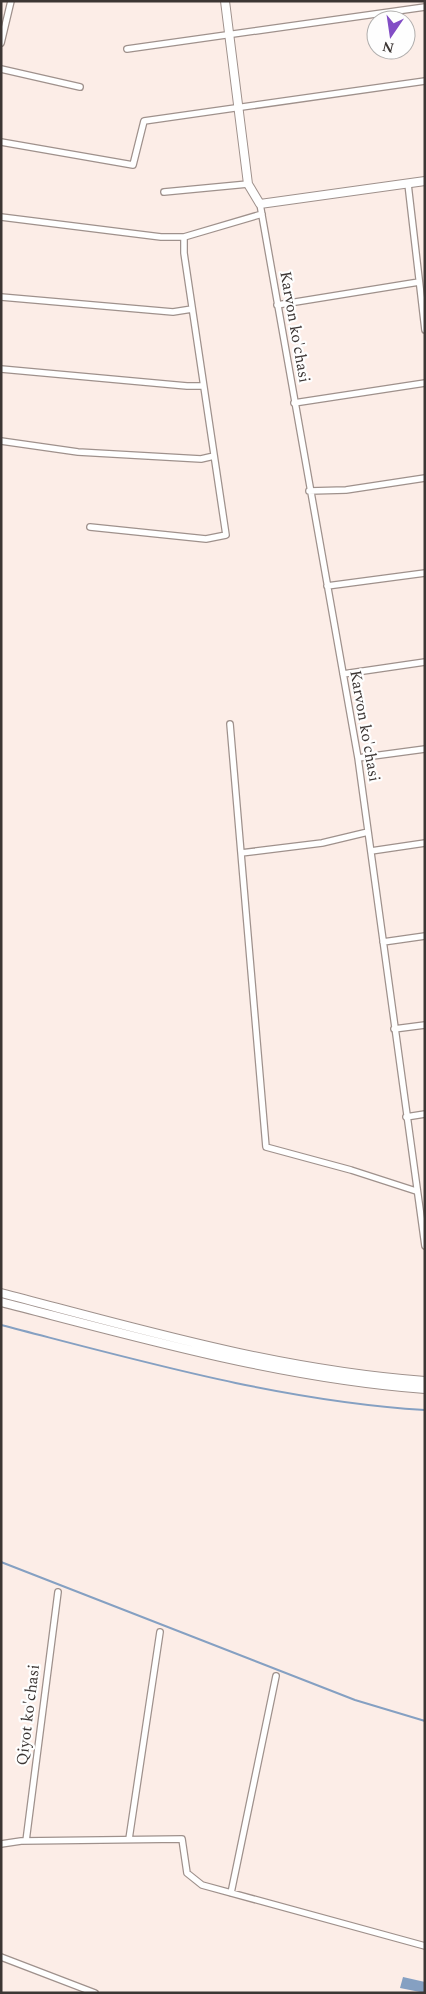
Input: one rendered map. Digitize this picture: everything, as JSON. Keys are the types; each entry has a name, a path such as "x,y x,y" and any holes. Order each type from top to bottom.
{"main road":[{"name":"Karvon ko'chasi","path":"225,1 248,184 260,204"},
{"path":"260,204 425,181"},
{"path":"1,1293 208,1347 294,1366 362,1376 425,1381"},
{"path":"1,1302 265,1368 338,1380 425,1388"}],"street":[{"path":"1,43 11,1"},
{"path":"127,49 425,7"},
{"path":"1,69 80,87"},
{"path":"1,142 133,165 144,121 425,81"},
{"path":"164,192 248,184"},
{"path":"408,184 419,282 422,291 425,330"},
{"name":"Karvon ko'chasi","path":"260,204 309,491 358,758 425,1246"},
{"path":"1,217 128,235 184,237 262,214"},
{"path":"90,527 206,539 226,535 184,253 184,237"},
{"path":"277,305 419,282"},
{"path":"1,297 173,312 192,309"},
{"path":"1,369 204,386"},
{"path":"294,403 425,383"},
{"path":"1,441 78,452 201,459 214,456"},
{"path":"309,491 346,490 425,478"},
{"path":"326,586 425,573"},
{"path":"343,674 425,662"},
{"path":"230,724 266,1147 350,1170 416,1191"},
{"path":"358,758 425,749"},
{"path":"241,853 313,844 368,832"},
{"path":"370,851 425,843"},
{"path":"383,942 425,936"},
{"path":"394,1029 425,1025"},
{"path":"406,1117 425,1114"},
{"name":"Qiyot ko'chasi","path":"26,1841 58,1592"},
{"path":"129,1839 160,1632"},
{"path":"231,1893 276,1676"},
{"path":"1,1844 26,1841 182,1839 186,1873 202,1885 425,1946"},
{"path":"1,1957 94,1993"}],"water":[{"path":"403,1977 425,1982 425,1993 400,1988"}],"waterway":[{"path":"1,1325 211,1378 264,1389 317,1398 425,1410"},
{"path":"1,1562 355,1700 425,1721"}]}
